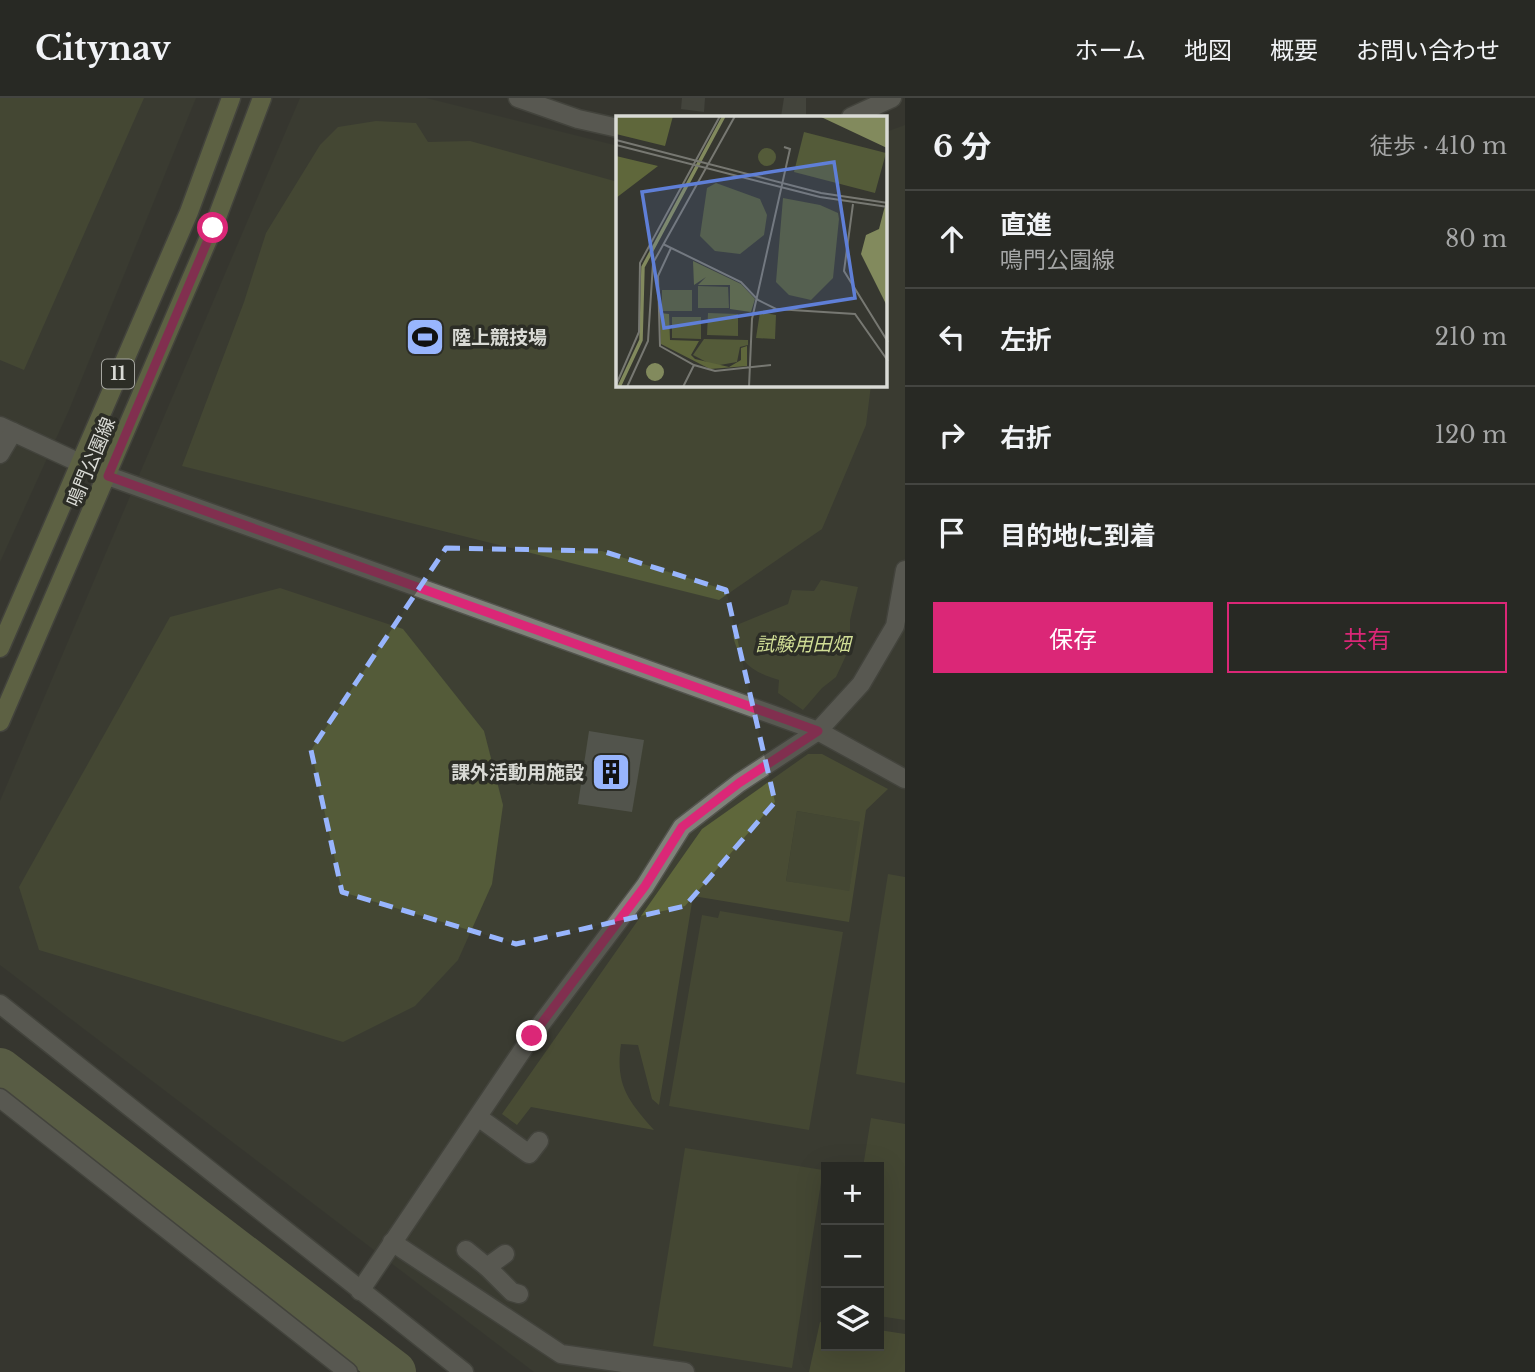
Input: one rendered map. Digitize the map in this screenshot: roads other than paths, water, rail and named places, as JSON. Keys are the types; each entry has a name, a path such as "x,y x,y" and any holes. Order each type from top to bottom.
{"main road":[{"name":"鳴門公園線","path":"0,648 189,212 231,98"},
{"name":"鳴門公園線","path":"0,722 213,228 262,98"}],"street":[{"path":"518,98 578,119 616,128"},
{"path":"853,116 892,98"},
{"path":"0,454 7,429 108,476 818,731 905,779"},
{"path":"360,1291 532,1036 645,886 682,827 739,783 818,731 861,684 895,626 905,570"},
{"path":"0,1004 464,1372"},
{"path":"0,1098 348,1372"},
{"path":"478,1117 529,1154 539,1141"},
{"path":"392,1242 561,1354 685,1372"},
{"path":"466,1250 487,1266 512,1292 519,1294"},
{"path":"487,1266 505,1254"}],"waterway":[{"path":"0,1069 395,1372"}],"place":[{"name":"陸上競技場","path":"425,337"},
{"name":"課外活動用施設","path":"611,772"}],"park label":[{"name":"試験用田畑","path":"803,644"}]}
